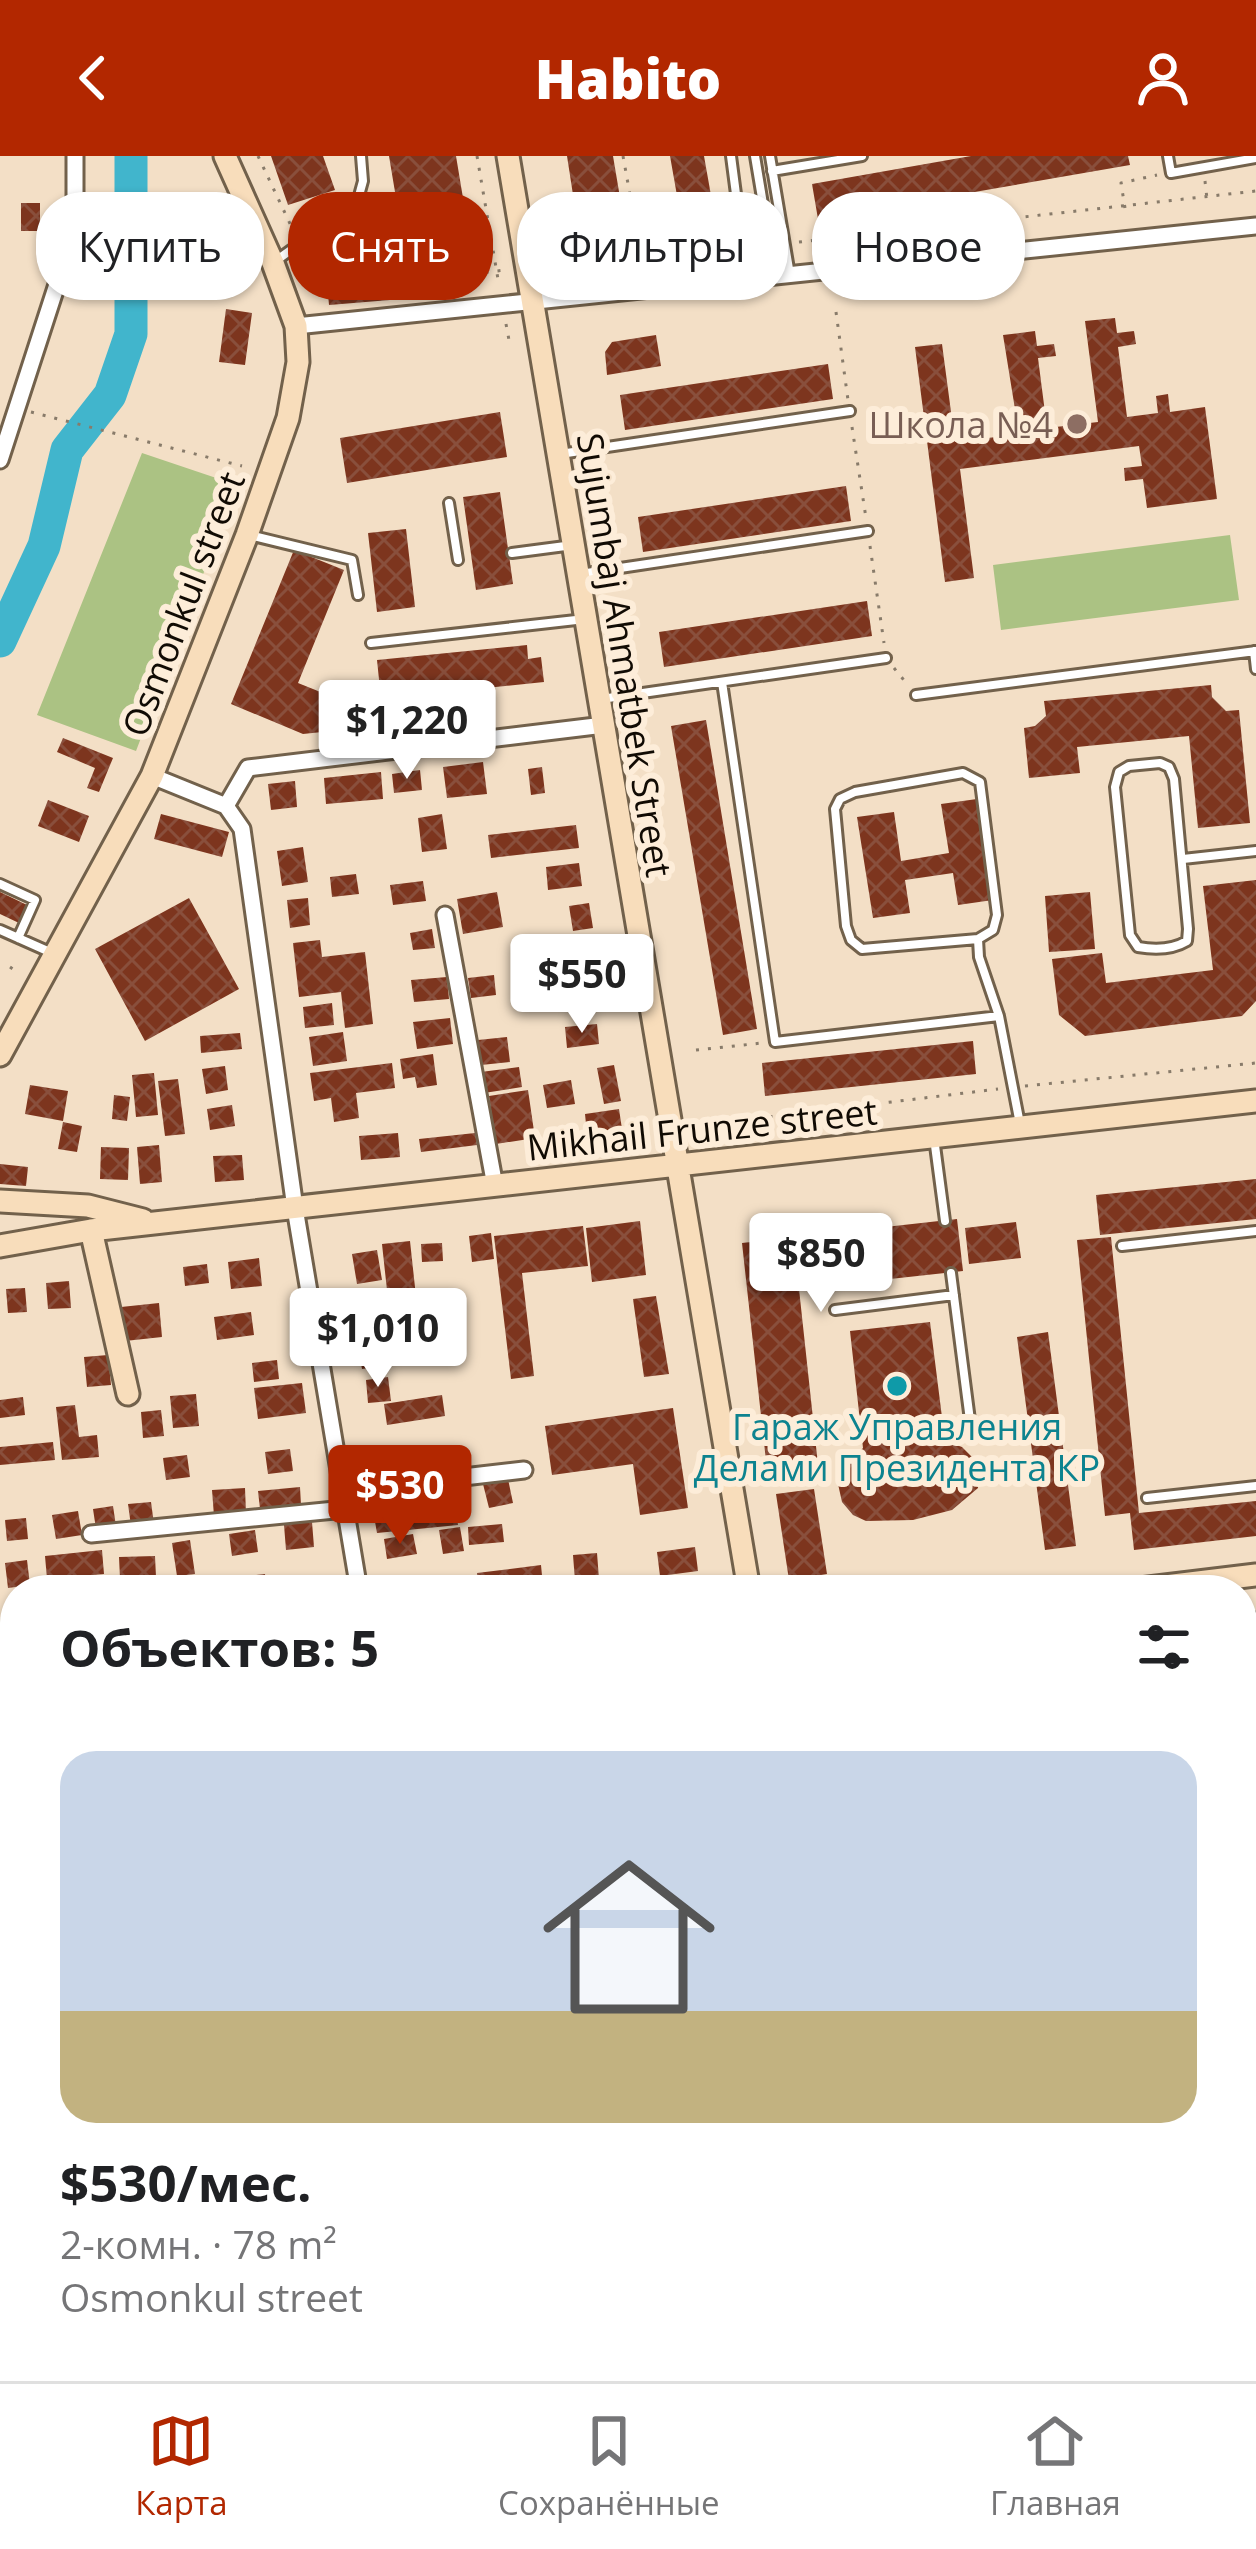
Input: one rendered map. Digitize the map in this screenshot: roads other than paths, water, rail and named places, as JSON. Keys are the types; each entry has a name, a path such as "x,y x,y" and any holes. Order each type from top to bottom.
{"street":[{"path":"0,460 4,434 75,229 75,156"},
{"name":"Osmonkul street","path":"0,1055 152,776 247,535 287,418 298,362 296,326 225,156"},
{"name":"Sujumbaj Ahmatbek Street","path":"508,156 746,1575"},
{"path":"788,276 1256,226"},
{"path":"296,326 569,300"},
{"path":"226,806 248,768 604,725"},
{"path":"152,776 226,806 242,830 296,1208 356,1575"},
{"path":"445,915 495,1186"},
{"name":"Mikhail Frunze street","path":"0,1246 155,1223 1256,1101"},
{"name":"Mikhail Frunze street","path":"0,1201 88,1206 155,1223"},
{"path":"91,1231 128,1394"},
{"path":"91,1534 524,1470"}],"lane":[{"path":"273,263 357,203 363,181 361,156"},
{"path":"730,156 735,192"},
{"path":"755,156 763,192"},
{"path":"770,156 775,192"},
{"path":"772,171 862,156"},
{"path":"1168,156 1171,172 1256,158"},
{"path":"558,454 850,411"},
{"path":"449,502 458,560"},
{"path":"578,574 868,531"},
{"path":"247,535 352,560 358,595"},
{"path":"512,553 574,544"},
{"path":"371,643 586,619"},
{"path":"916,695 1255,651 1256,669"},
{"path":"599,700 886,658"},
{"path":"722,682 775,1042 999,1016"},
{"path":"1144,764 1169,767 1184,860 1186,941 1176,947 1138,946 1130,935 1115,787 1119,772 1144,764"},
{"path":"964,772 980,782 997,914 993,930 978,939 862,949 851,940 835,809 839,799 854,792 964,772"},
{"path":"1184,860 1256,851"},
{"path":"0,884 35,901 18,938"},
{"path":"0,930 52,953"},
{"path":"978,939 1021,1127"},
{"path":"934,1137 945,1221"},
{"path":"1121,1246 1256,1232"},
{"path":"951,1273 971,1428"},
{"path":"835,1310 954,1295"},
{"path":"1147,1498 1256,1486"}],"waterway":[{"path":"0,641 44,546 67,450 110,395 131,334 131,156"}],"place":[{"name":"Школа №4","path":"1077,424"},
{"name":"Гараж Управления Делами Президента КР","path":"897,1386"}]}
